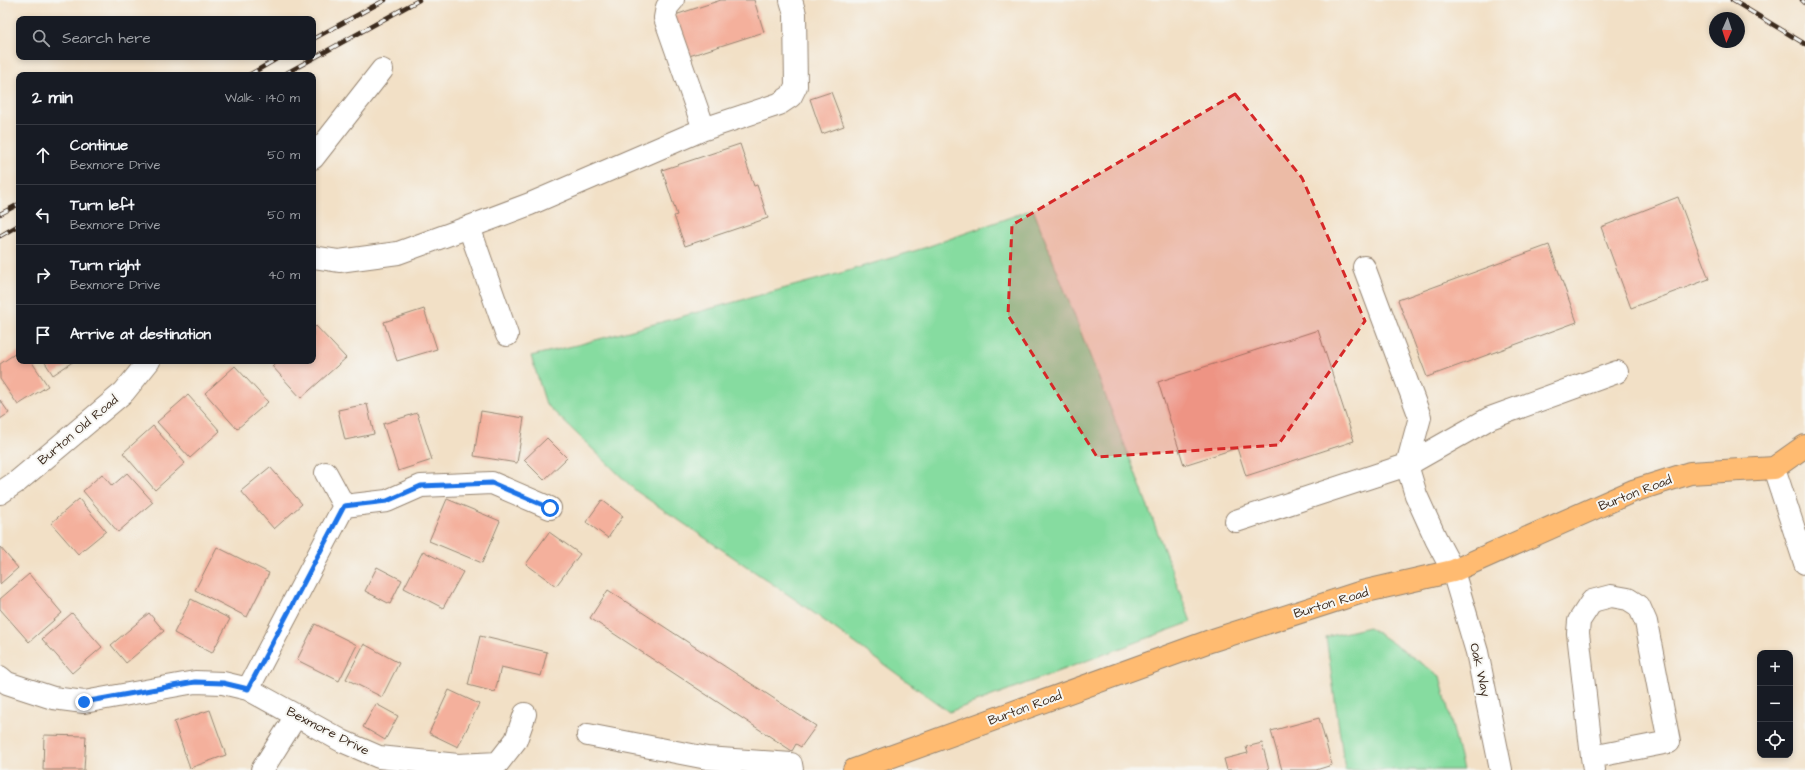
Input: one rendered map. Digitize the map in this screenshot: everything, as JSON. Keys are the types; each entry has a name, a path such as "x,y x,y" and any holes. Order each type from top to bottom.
{"highway":[{"path":"1774,468 1805,446"},
{"name":"Burton Road","path":"854,770 1210,641 1362,592 1453,571 1633,491 1690,473 1774,468"}],"street":[{"path":"673,0 667,7 665,18 704,129"},
{"path":"316,257 339,261 398,253 530,204 704,129 779,104 791,96 796,86 795,14 791,0"},
{"path":"316,154 382,70"},
{"path":"469,227 507,335"},
{"path":"1364,267 1420,417 1407,465"},
{"name":"Burton Old Road","path":"0,493 18,481 124,392 147,364"},
{"path":"1236,521 1407,465 1490,418 1617,372"},
{"name":"Oak Way","path":"1407,465 1416,495 1436,539 1453,571 1477,652 1501,770"},
{"path":"1774,468 1805,563"},
{"path":"326,473 344,506"},
{"path":"344,506 387,501 421,486 492,483 550,508"},
{"path":"248,689 344,506"},
{"path":"1611,596 1628,599 1638,606 1646,622 1669,742 1593,763 1578,633 1579,621 1592,601 1611,596"},
{"name":"Bexmore Drive","path":"2,687 53,698 84,702 195,682 223,683 248,689 342,741 379,757 458,765 498,763 516,740 525,714"},
{"path":"262,770 296,716"},
{"path":"588,735 707,758 790,764 792,770"}],"highlighted area":[{"path":"1235,94 1302,178 1365,321 1278,445 1097,457 1008,315 1012,225"}],"green space":[{"path":"1033,209 1132,464 1191,622 949,712 796,600 636,491 546,404 531,356 581,344 841,273 924,248"},
{"path":"1369,627 1440,676 1463,770 1345,770 1326,637"}],"building":[{"path":"721,0 754,0 764,32 686,57 672,16"},
{"path":"831,92 844,126 822,134 810,99"},
{"path":"740,144 754,186 757,185 768,218 685,246 674,216 677,215 662,170"},
{"path":"1678,197 1709,279 1631,308 1601,227"},
{"path":"1549,245 1577,322 1427,377 1398,300"},
{"path":"424,309 437,349 397,361 384,322"},
{"path":"316,326 346,358 301,398 272,366 274,364 316,364"},
{"path":"1318,330 1354,441 1246,476 1237,448 1184,465 1158,382"},
{"path":"16,353 16,364 33,364 48,386 18,405 0,379 0,364"},
{"path":"46,364 70,364 53,375"},
{"path":"235,366 268,402 237,429 205,393"},
{"path":"188,395 220,431 190,458 157,422"},
{"path":"0,400 9,413 0,419"},
{"path":"367,404 374,434 345,440 338,410"},
{"path":"481,411 524,418 517,463 474,456"},
{"path":"417,413 432,460 398,471 383,424"},
{"path":"153,426 185,463 155,490 123,453"},
{"path":"547,438 567,458 544,480 524,460"},
{"path":"270,467 302,504 274,529 241,491"},
{"path":"127,473 153,502 118,532 83,491 102,474 112,486"},
{"path":"79,499 106,531 78,554 51,523"},
{"path":"447,499 500,521 482,563 429,541"},
{"path":"602,500 623,516 608,538 586,522"},
{"path":"549,532 580,554 556,586 526,564"},
{"path":"0,547 18,568 0,584"},
{"path":"217,547 269,573 247,617 195,590"},
{"path":"423,551 463,572 443,608 404,588"},
{"path":"377,567 402,580 390,604 365,591"},
{"path":"29,574 62,613 29,642 0,609 0,599"},
{"path":"608,590 816,726 801,747 796,744 792,751 590,618"},
{"path":"191,599 230,619 212,653 174,633"},
{"path":"72,613 102,647 72,673 42,639"},
{"path":"149,613 164,631 126,663 111,645"},
{"path":"315,624 357,645 339,681 297,660"},
{"path":"480,636 547,652 541,676 501,667 495,692 468,685"},
{"path":"364,644 399,663 382,697 346,679"},
{"path":"449,690 479,704 458,747 429,733"},
{"path":"376,704 398,716 385,740 363,727"},
{"path":"210,710 226,755 190,768 174,722"},
{"path":"1319,718 1332,765 1316,770 1282,770 1271,731"},
{"path":"44,735 86,736 84,770 43,770"},
{"path":"1262,743 1269,770 1227,770 1224,759 1248,753 1246,747"}],"railway":[{"path":"316,37 385,0"},
{"path":"316,57 419,0"},
{"path":"1732,0 1805,44"},
{"path":"1802,0 1805,3"},
{"path":"254,72 275,60"},
{"path":"288,72 310,60"},
{"path":"0,214 16,206"},
{"path":"0,236 16,227"}],"route":[{"path":"84,702 159,690 195,682 223,683 248,689 344,506 387,501 421,486 492,483 550,508"}]}
